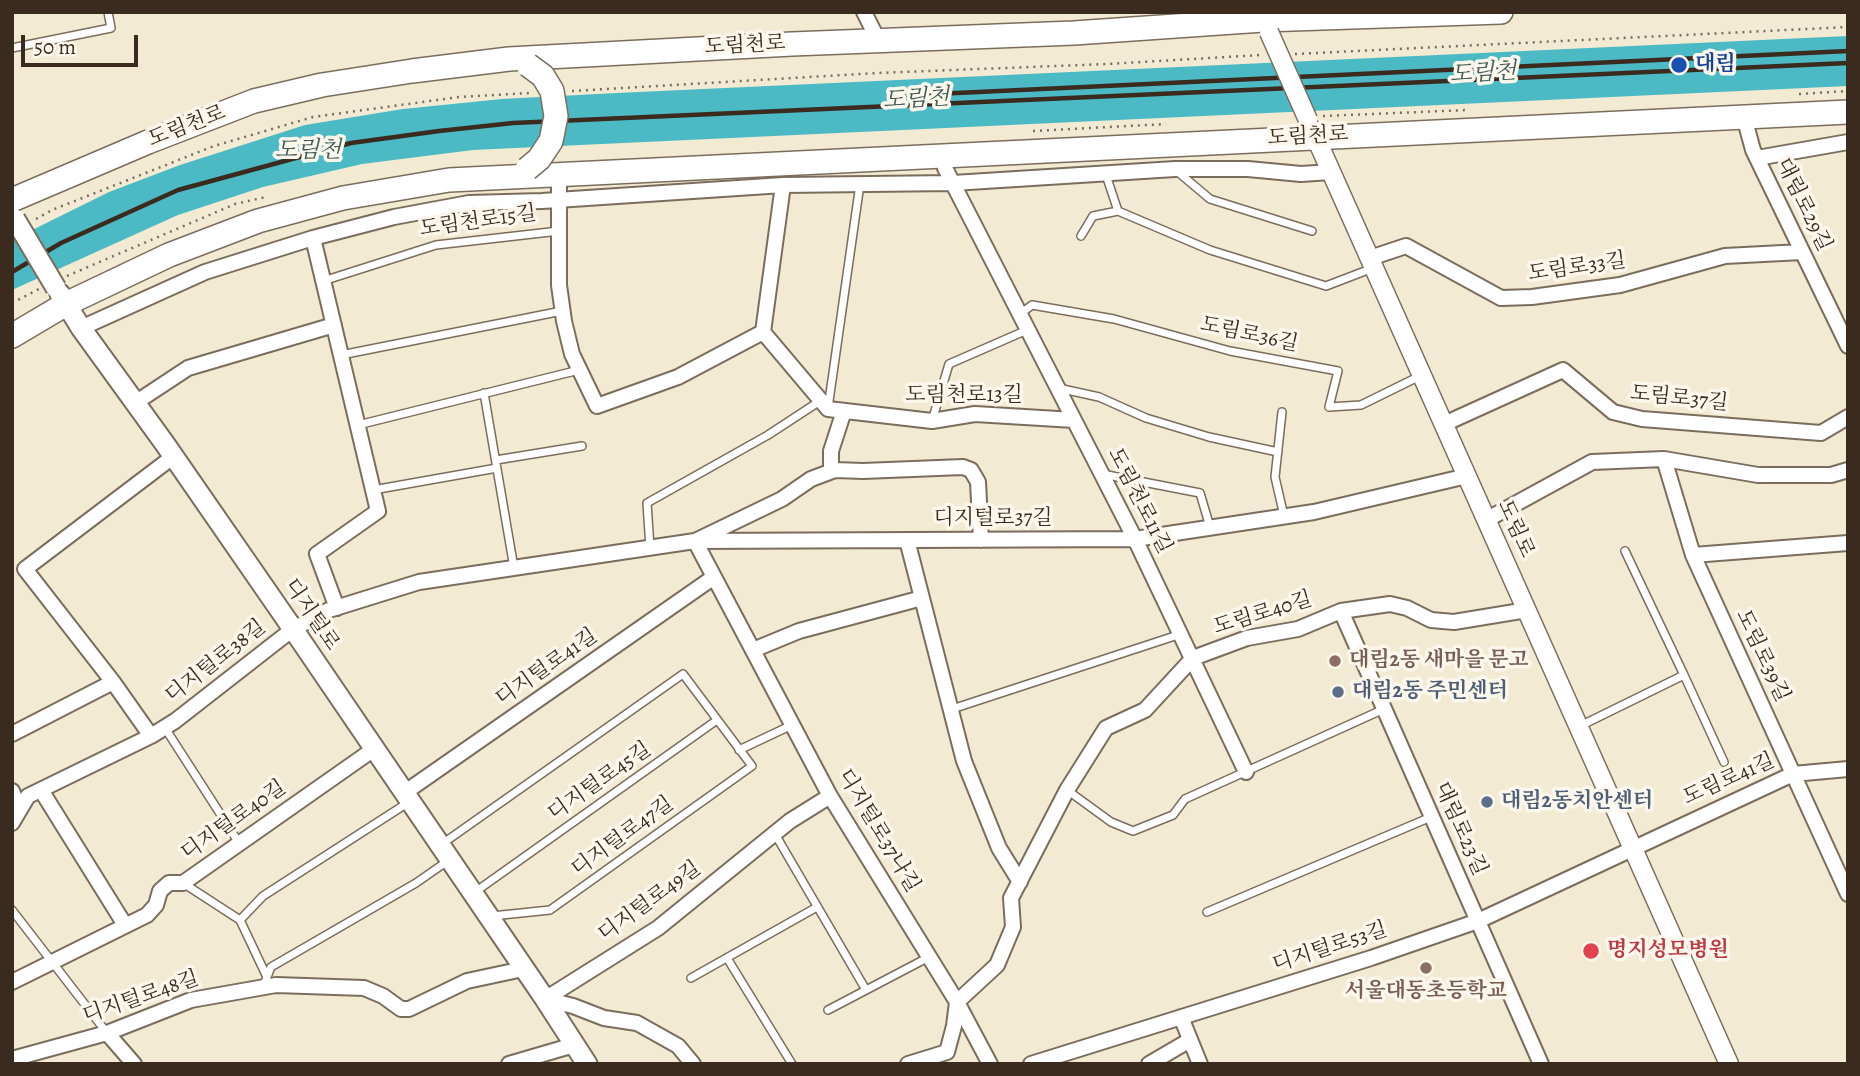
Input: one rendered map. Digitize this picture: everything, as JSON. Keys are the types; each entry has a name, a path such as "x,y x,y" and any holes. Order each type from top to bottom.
{"main road":[{"name":"도림천로","path":"18,214 148,142 254,101 322,85 519,62 878,40 1500,12"},
{"path":"519,62 543,76 552,91 556,116 551,141 539,159 521,173"},
{"name":"도림천로","path":"12,336 61,296 258,220 356,196 449,180 521,173 559,175 942,156 1312,128 1848,112"},
{"name":"디지털로","path":"18,214 81,328 174,456 293,629 587,1064"}],"street":[{"path":"864,12 878,40"},
{"name":"도림로","path":"1264,21 1729,1064"},
{"name":"대림로29길","path":"1744,117 1757,158 1848,346"},
{"path":"1757,158 1848,142"},
{"name":"도림천로11길","path":"942,156 953,183 1135,539 1246,772"},
{"path":"81,328 205,271 394,217 469,203 559,200 783,185 953,183 1175,169 1248,169 1301,174 1331,172"},
{"path":"559,175 559,285 562,311 572,354 597,406 678,377 763,332"},
{"path":"783,185 763,332 824,405"},
{"path":"313,238 378,511 317,554 337,608"},
{"name":"도림로33길","path":"1372,263 1406,246 1501,298 1532,297 1620,285 1726,256 1802,252"},
{"path":"135,403 188,368 334,325"},
{"name":"도림로37길","path":"1444,424 1563,370 1613,412 1642,419 1821,433 1848,417"},
{"name":"도림천로13길","path":"824,405 844,411 932,421 975,414 1074,420"},
{"path":"831,471 831,451 844,411"},
{"path":"151,736 113,682 25,569 174,456"},
{"path":"1486,520 1592,462 1664,459 1758,475 1832,475 1848,470"},
{"name":"도림로39길","path":"1664,459 1693,555 1847,890"},
{"path":"695,541 782,499 811,479 831,471 963,467 971,470 978,482 981,540"},
{"name":"디지털로37길","path":"293,629 337,608 419,582 695,541 1135,539 1314,512 1467,476"},
{"path":"907,540 964,761 999,848 1020,882"},
{"name":"디지털로37나길","path":"695,541 830,796 957,1002 990,1064"},
{"path":"1693,555 1848,543"},
{"name":"디지털로41길","path":"407,797 714,577"},
{"path":"753,650 799,631 922,598"},
{"name":"도림로40길","path":"957,1002 997,965 1013,928 1011,898 1067,790 1106,728 1145,710 1193,658 1247,638 1298,629 1341,611 1390,604 1407,608 1431,620 1454,622 1527,610"},
{"name":"대림로23길","path":"1341,611 1541,1064"},
{"name":"디지털로38길","path":"12,823 28,796 164,728 293,629"},
{"path":"12,734 113,682"},
{"name":"디지털로40길","path":"12,982 147,915 156,905 160,891 169,883 183,883 374,749"},
{"name":"도림로41길","path":"1633,848 1793,774 1848,769"},
{"path":"41,790 125,925"},
{"path":"12,791 20,809"},
{"name":"디지털로49길","path":"545,999 658,928 775,833 830,796"},
{"name":"디지털로53길","path":"1031,1064 1371,958 1478,921 1633,848"},
{"name":"디지털로48길","path":"12,1059 107,1033 191,999 264,982 276,985 364,988 383,996 401,1009 409,1009 467,981 523,969"},
{"path":"545,999 604,1018 643,1026 678,1046 693,1064"},
{"path":"908,1064 947,1052 957,1002"},
{"path":"1181,1017 1200,1064"},
{"path":"107,1033 134,1064"},
{"path":"1149,1064 1189,1040"},
{"path":"509,1064 574,1045"}],"lane":[{"path":"12,48 111,28 108,12"},
{"path":"1175,169 1210,199 1312,231"},
{"path":"1106,175 1118,211"},
{"path":"650,548 647,503 824,405 860,184"},
{"path":"1081,236 1093,216 1118,211 1210,250 1326,286 1372,263"},
{"name":"도림천로15길","path":"323,281 436,245 559,231"},
{"name":"도림로36길","path":"1020,314 1032,305 1114,319 1230,351 1338,371 1329,407 1361,405 1422,375"},
{"path":"341,355 562,311"},
{"path":"932,421 949,364 1028,330"},
{"path":"358,425 579,370"},
{"path":"1058,388 1099,397 1146,418 1209,437 1278,452"},
{"path":"484,393 514,568"},
{"path":"1282,412 1275,477 1284,516"},
{"path":"373,490 582,446"},
{"path":"1102,474 1200,493 1209,527"},
{"path":"1625,551 1724,762"},
{"path":"949,710 1181,634"},
{"path":"264,982 271,967 416,883 444,853 683,674 739,750 793,724"},
{"path":"1579,726 1684,675"},
{"path":"1067,790 1111,822 1133,831 1173,815 1185,799 1384,709"},
{"name":"디지털로45길","path":"472,894 717,720"},
{"name":"디지털로38길","path":"164,728 239,843"},
{"name":"디지털로47길","path":"488,916 550,910 752,766 739,750"},
{"path":"240,920 263,896 407,797"},
{"path":"1207,912 1432,817"},
{"path":"775,833 866,990"},
{"path":"183,883 240,920 264,982"},
{"path":"691,978 817,906"},
{"path":"12,910 107,1033"},
{"path":"828,1010 930,957"},
{"path":"727,958 792,1064"}],"path":[{"path":"1291,54 1848,27"},
{"path":"566,91 1265,55"},
{"path":"18,214 52,210 214,146 313,117 459,97 539,93"}],"water":[{"name":"도림천","path":"1848,36 1848,86 473,150 362,164 263,187 178,215 12,290 12,240 109,192 180,165 305,125 403,109 502,99 617,93"}],"railway":[{"path":"893,96 1848,51"},
{"path":"12,272 61,243 178,190 351,143 439,131 513,123 1848,63"}],"place":[{"name":"대림","path":"1679,65"},
{"name":"대림2동 새마을 문고","path":"1335,661"},
{"name":"대림2동 주민센터","path":"1338,692"},
{"name":"대림2동치안센터","path":"1487,802"},
{"name":"명지성모병원","path":"1591,951"},
{"name":"서울대동초등학교","path":"1426,968"}]}
